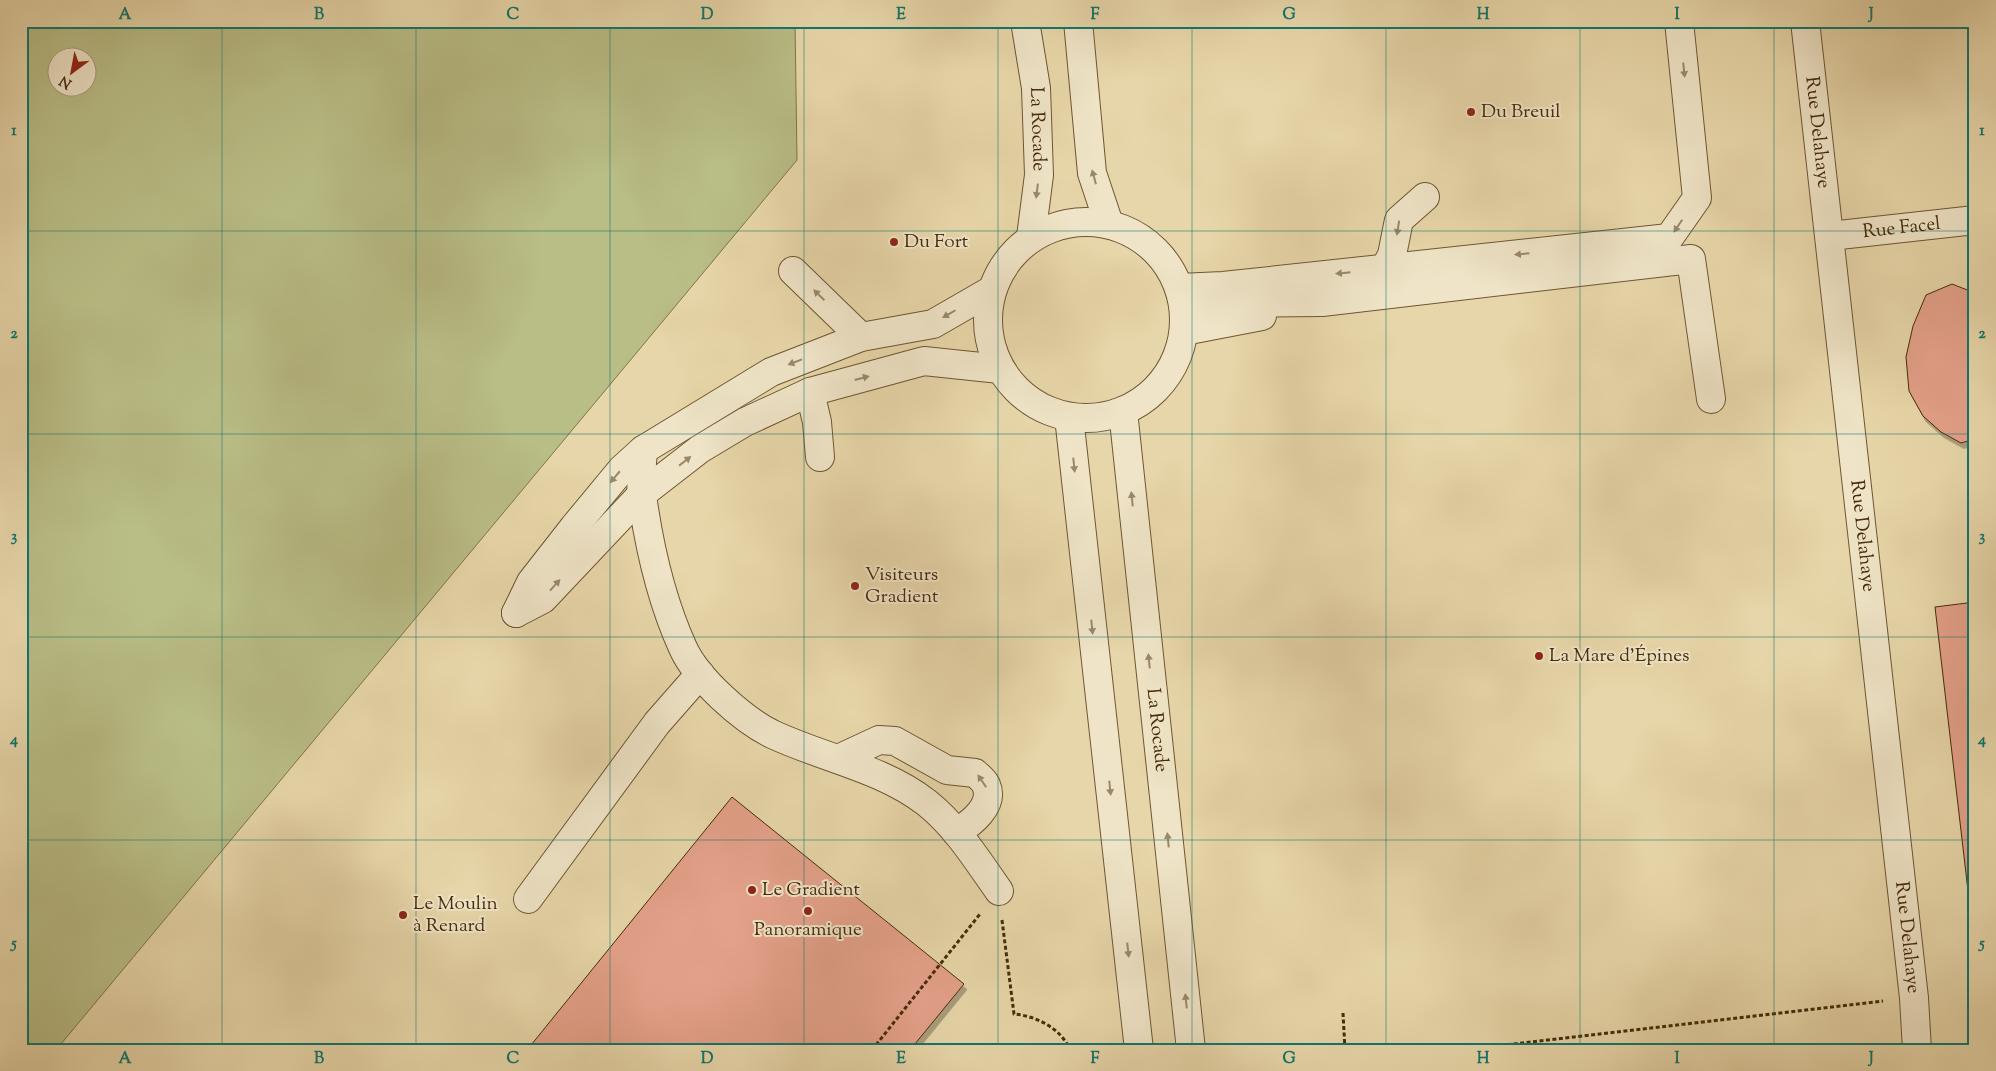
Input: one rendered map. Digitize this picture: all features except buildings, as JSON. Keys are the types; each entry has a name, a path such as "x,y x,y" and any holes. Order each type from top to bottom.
{"lane":[{"name":"La Rocade","path":"1025,21 1036,88 1039,176 1031,237"},
{"path":"1078,21 1092,172 1109,224"},
{"path":"1181,295 1223,286 1669,238 1697,198 1679,21"},
{"name":"Rue Delahaye","path":"1805,21 1914,998 1917,1050"},
{"path":"1385,268 1392,255 1399,220 1425,197"},
{"name":"Rue Facel","path":"1830,236 1975,220"},
{"path":"1089,221 1109,224 1139,237 1163,259 1181,295 1184,331 1178,356 1165,379 1146,399 1123,411 1096,418 1069,417 1042,408 1018,391 1000,369 990,344 987,317 992,290 1000,270 1014,252 1031,237 1049,228 1069,223 1089,221"},
{"path":"1181,295 1229,304 1322,302 1692,259 1711,399"},
{"path":"793,271 860,337"},
{"path":"992,290 933,324 860,337 770,372 643,450 622,469 574,527 532,582 516,613 543,599 642,494 700,449 745,422 810,392 924,361 1000,369"},
{"path":"1184,331 1322,302"},
{"path":"810,392 817,422 820,457"},
{"name":"La Rocade","path":"1123,411 1191,1050"},
{"path":"1069,417 1139,1050"},
{"path":"643,450 642,494 649,536 661,586 684,650 700,674 734,710 771,734 899,784 928,804 956,832 999,891"},
{"path":"528,900 657,723 700,674"},
{"path":"838,759 879,740 895,741 947,770 975,772 986,784 988,799 976,818 956,832"}],"path":[{"path":"872,1050 999,891"},
{"path":"999,891 1014,1014 1028,1016 1047,1024 1062,1036 1070,1050"},
{"path":"1462,1050 1914,998"},
{"path":"1343,1013 1345,1050"}],"green space":[{"path":"21,21 795,21 797,160 56,1050 21,1050"}],"place":[{"name":"Du Breuil","path":"1471,112"},
{"name":"Du Fort","path":"894,242"},
{"name":"Visiteurs Gradient","path":"855,586"},
{"name":"La Mare d'Épines","path":"1539,656"},
{"name":"Le Gradient","path":"752,890"},
{"name":"Panoramique","path":"808,911"},
{"name":"Le Moulin à Renard","path":"403,915"}]}
